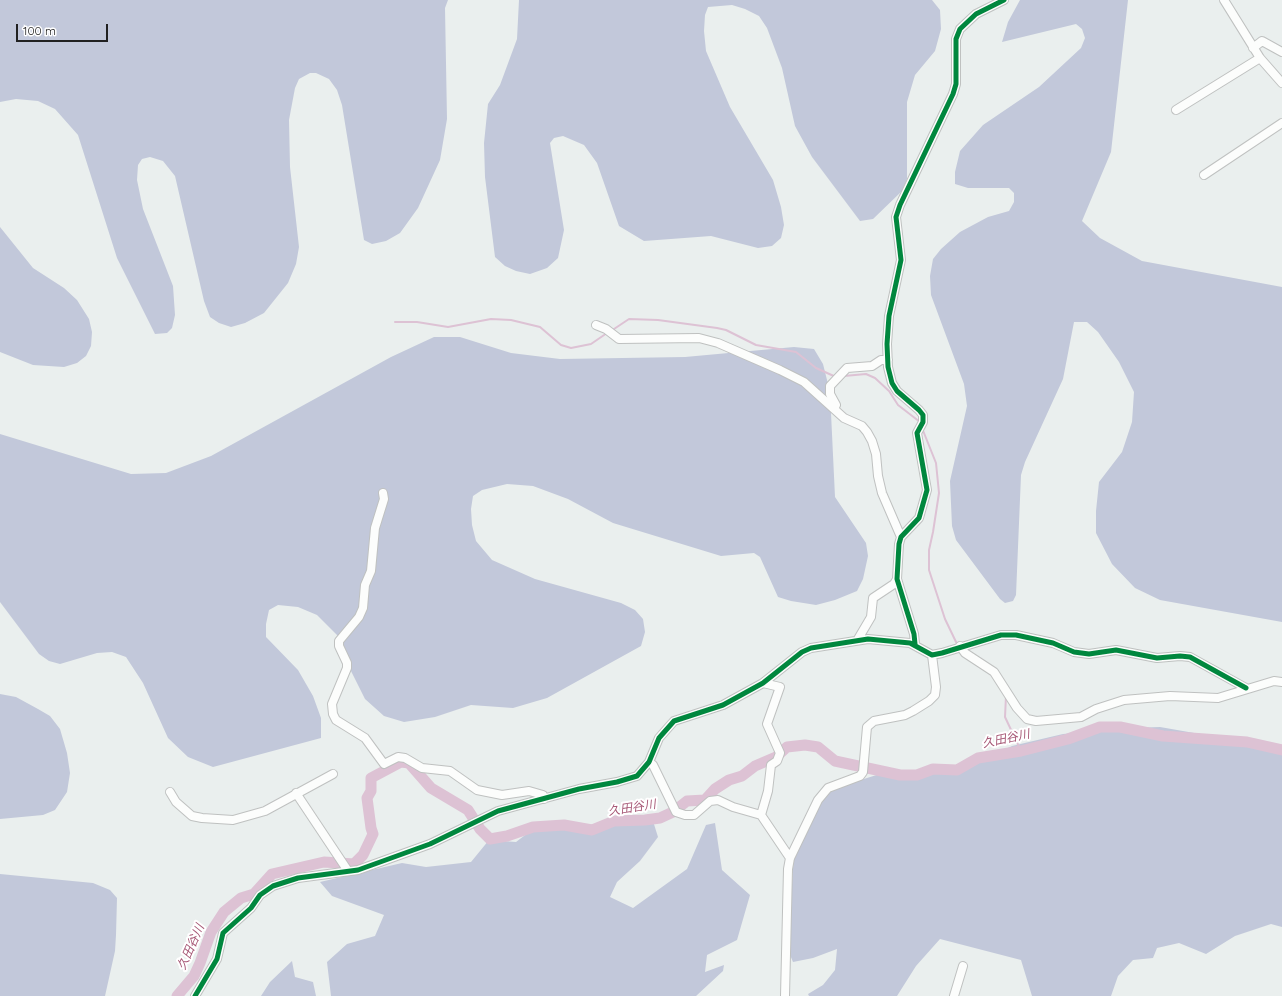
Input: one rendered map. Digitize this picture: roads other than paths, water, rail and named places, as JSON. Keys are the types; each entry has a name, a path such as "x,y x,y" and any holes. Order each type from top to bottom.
{"street":[{"path":"915,644 914,634 897,579 899,544 901,537 919,518 927,490 917,433 923,422 923,415 897,391 892,383 888,360 889,316 901,260 896,217 906,191 953,94 956,84 956,39 960,29 976,14 1004,0"},
{"path":"1224,0 1253,48 1282,83"},
{"path":"1253,48 1262,41 1282,52"},
{"path":"1176,110 1260,58"},
{"path":"1204,175 1282,123"},
{"path":"596,325 606,329 619,339 699,338 718,343 804,382 844,418 862,426 867,432 872,441 882,493 901,537"},
{"path":"834,408 836,405 830,394 830,386 847,368 872,366 881,360 888,360"},
{"path":"383,492 384,499 375,528 371,571 365,586 363,608 359,617 339,641 339,646 347,663 347,668 332,704 333,714 336,720 365,738 384,764 398,757 405,758 422,768 450,771 477,790 502,795 529,791 542,795 544,798"},
{"path":"858,639 871,617 873,598 894,584 897,579"},
{"path":"195,996 217,959 223,933 250,908 260,895 274,886 298,878 346,868 358,870 404,855 478,819 498,811 544,798 637,776 649,762 659,738 674,721 712,710 763,683 802,652 811,648 868,638 915,644 932,654 942,653 960,646 1001,635 1009,635 1053,643 1074,652 1089,654 1116,650 1157,658 1180,656 1190,657 1246,688"},
{"path":"960,646 965,653 994,672 1017,708 1027,719 1036,721 1081,717 1096,709 1124,700 1170,696 1218,698 1236,694 1246,688 1274,681 1282,682"},
{"path":"785,996 788,869 790,858 818,800 828,788 860,776 863,772 867,728 874,721 905,715 929,701 935,695 936,687 932,654"},
{"path":"761,814 768,791 770,765 777,761 780,753 767,724 780,687 763,683"},
{"path":"649,762 653,765 676,812 685,815 694,815 710,801 718,800 733,807 761,814 790,858"},
{"path":"170,792 176,802 192,816 233,820 265,811 333,774"},
{"path":"296,793 346,868"},
{"path":"954,996 963,966"}],"waterway":[{"path":"395,322 417,322 448,327 491,319 511,320 540,327 561,345 571,348 591,344 607,333"},
{"path":"611,331 629,319 658,320 717,328 726,330 756,345 796,352 816,368 836,377"},
{"path":"844,376 866,374 875,378 889,391 898,405 920,422"},
{"path":"922,428 936,463 939,493 929,550 929,570 945,619 957,644"},
{"path":"1006,696 1005,717 1021,751"},
{"name":"久田谷川","path":"177,996 194,976 211,932 224,912 241,898 254,894 272,874 324,862 354,864 363,855 373,834 367,798 371,791 371,778 401,762 409,763 431,788 468,810 480,829 490,839 507,836 533,827 564,825 592,830 614,821 660,818 673,812 687,801 705,800 715,789 729,780 742,776 755,766 776,757 787,747 805,745 818,747 835,761 900,775 917,775 933,769 957,770 978,758 1021,751 1068,739 1100,727 1120,727 1163,736 1247,742 1282,750"}]}
